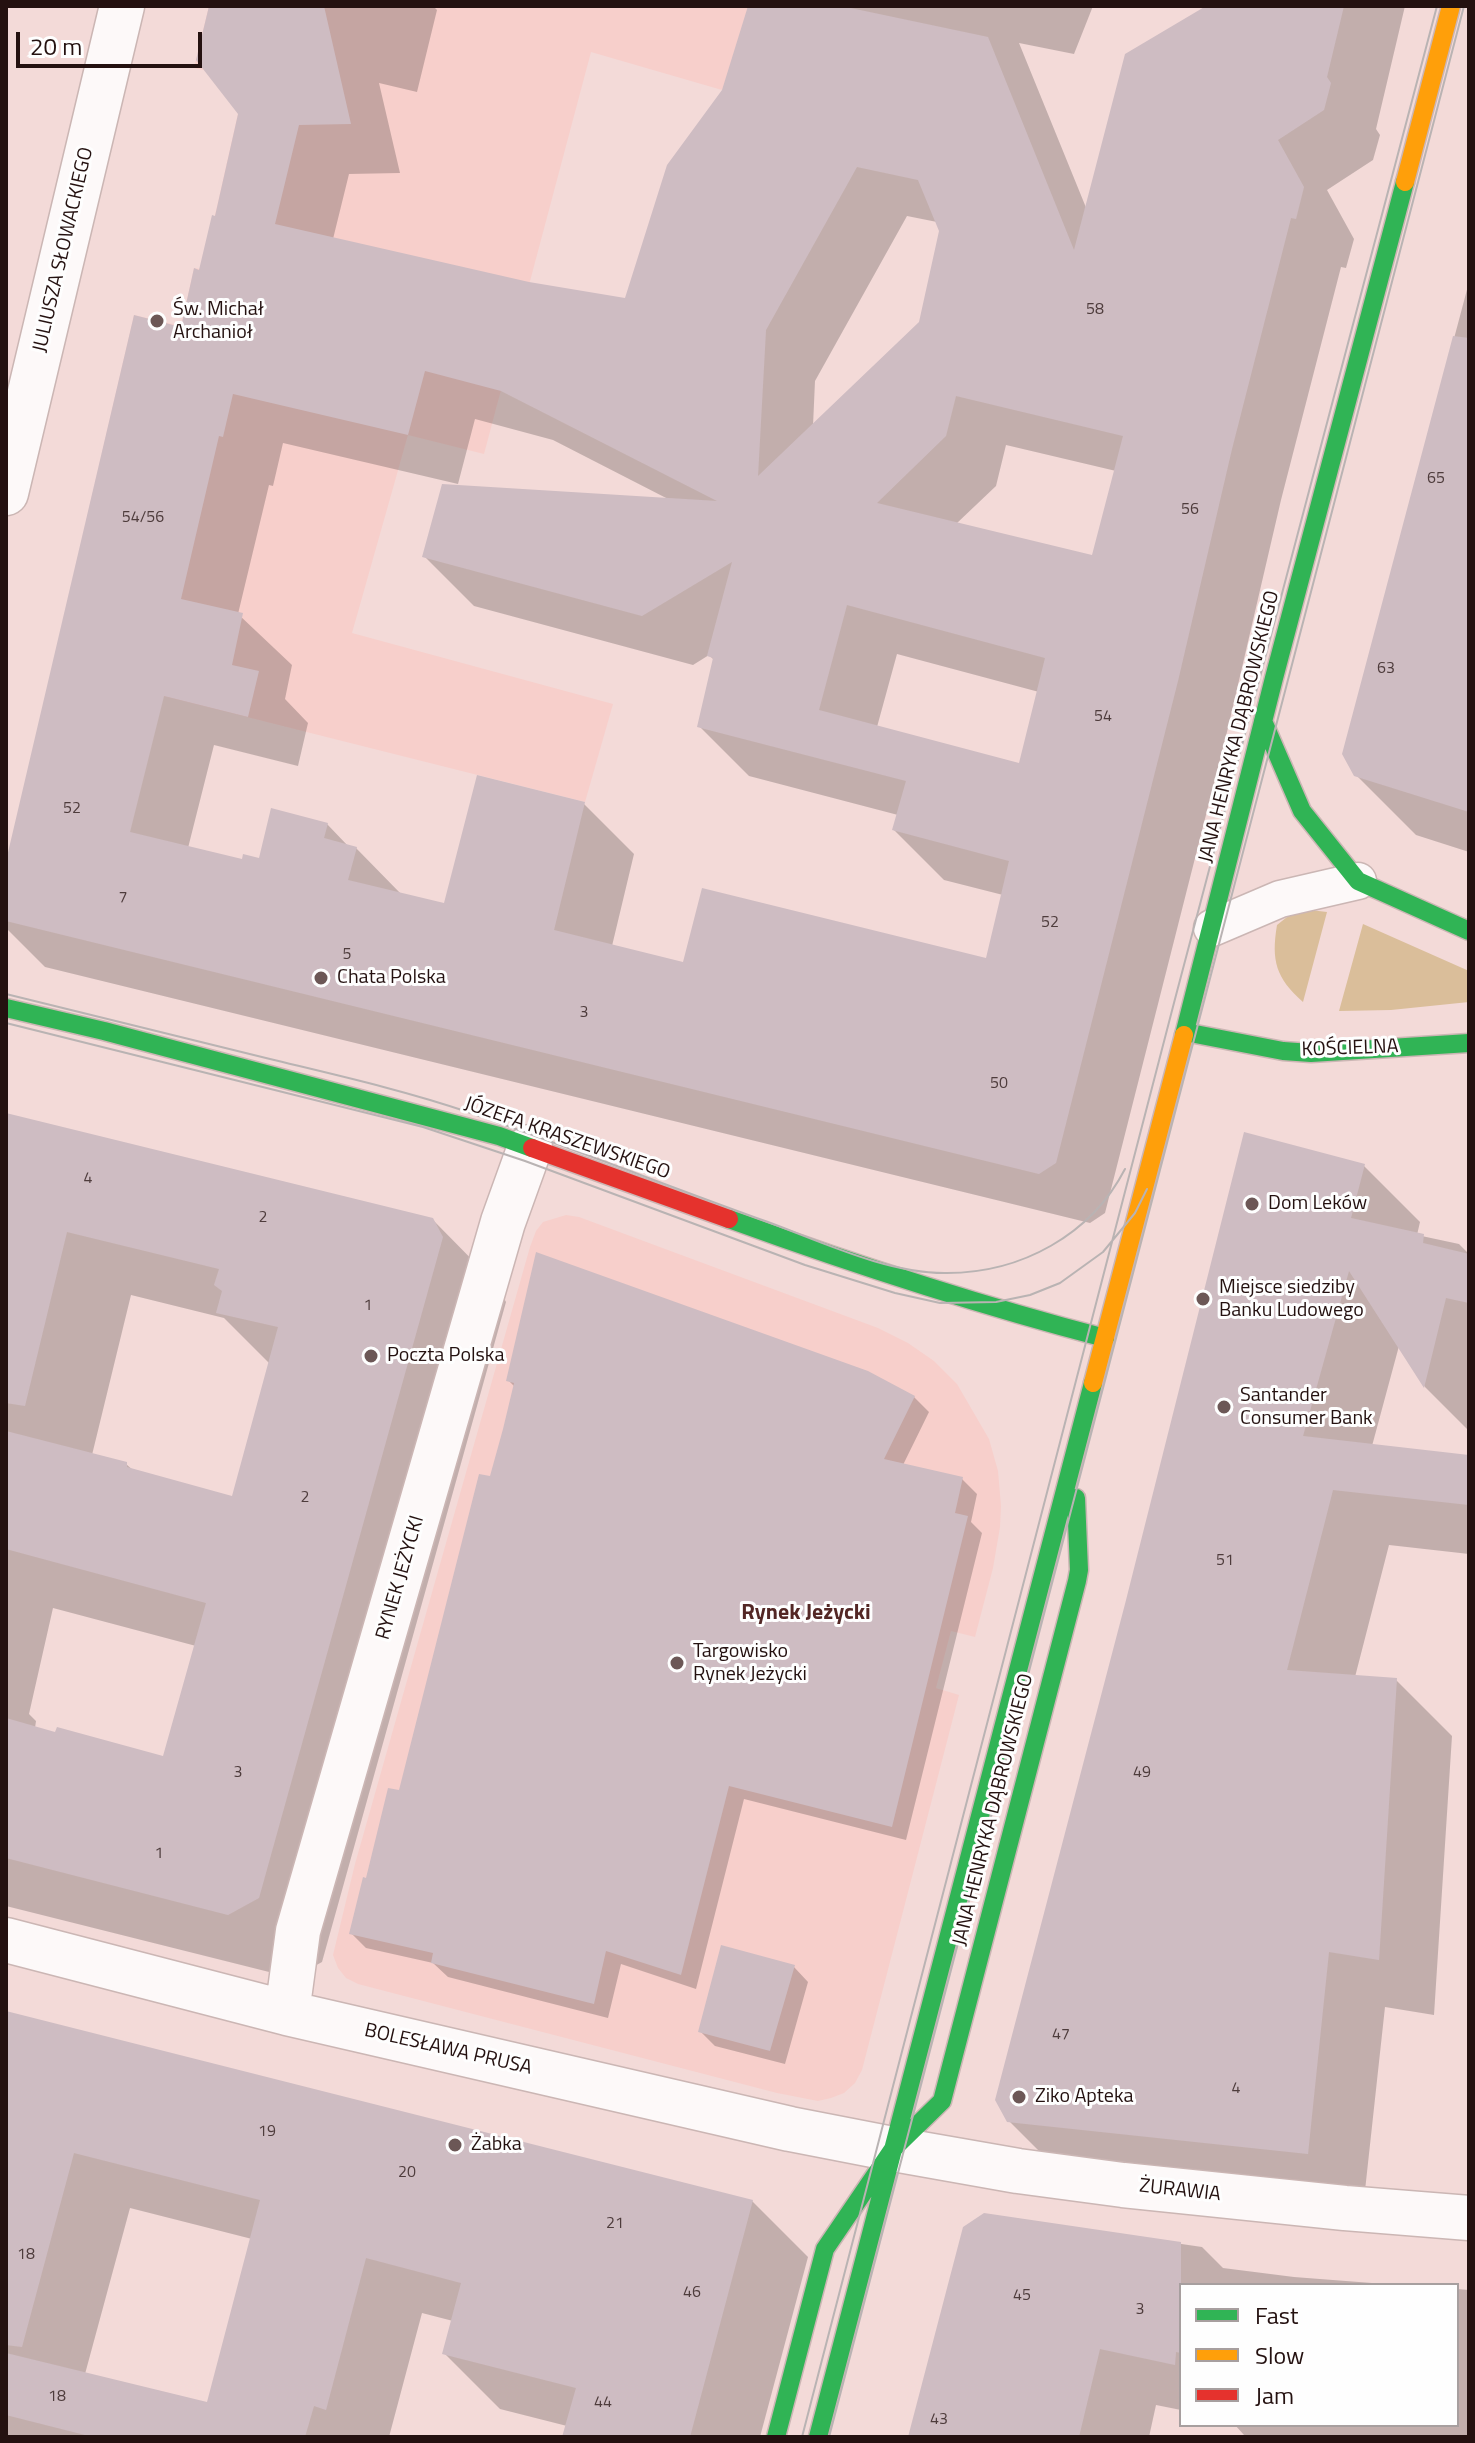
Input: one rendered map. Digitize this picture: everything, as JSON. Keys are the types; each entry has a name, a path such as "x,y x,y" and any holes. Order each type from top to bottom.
{"street":[{"name":"JULIUSZA SŁOWACKIEGO","path":"6,493 122,6"},
{"name":"JANA HENRYKA DĄBROWSKIEGO","path":"1073,1460 1451,6"},
{"path":"1263,721 1302,811 1358,881 1469,931"},
{"name":"JÓZEFA KRASZEWSKIEGO","path":"6,1008 444,1119 845,1261 1035,1320 1105,1338"},
{"name":"KOŚCIELNA","path":"1185,1032 1283,1051 1311,1053 1469,1043"},
{"name":"RYNEK JEŻYCKI","path":"287,2013 298,1931 503,1222 530,1147"},
{"name":"BOLESŁAWA PRUSA","path":"6,1940 287,2013 790,2129 893,2149"},
{"path":"776,2437 825,2249 893,2149"},
{"path":"818,2437 893,2149"},
{"name":"ŻURAWIA","path":"893,2149 1018,2171 1123,2185 1469,2218"}],"lane":[{"path":"1212,928 1280,899 1358,881"},
{"path":"802,2437 850,2250 893,2149 930,2046 1061,1554 1073,1460"}],"shaded area":[{"path":"209,6 821,6 791,102 722,90 591,52 484,454 408,435 352,633 613,704 585,802 52,668 134,315 181,326 194,268 200,269 216,211 240,105 213,72 194,68"},
{"path":"1310,910 1327,912 1303,1002 1281,977 1275,959 1275,938 1277,925 1292,913"},
{"path":"1363,924 1469,971 1469,1002 1391,1010 1339,1011"},
{"name":"Targowisko Rynek Jeżycki","path":"566,1215 579,1217 878,1328 908,1343 934,1361 957,1384 989,1439 998,1471 1001,1506 993,1568 975,1637 951,1631 936,1688 959,1695 862,2070 855,2083 844,2093 831,2098 818,2101 777,2093 358,1984 346,1978 333,1955 355,1864 530,1247 543,1222"}],"building":[{"path":"209,6 324,6 351,124 299,125 275,224 529,282 625,298 667,165 722,90 748,6 841,6 988,37 1074,250 1125,54 1206,6 1344,6 1327,77 1331,83 1324,110 1278,140 1304,187 1296,219 1291,218 1232,449 1178,681 1056,1163 1039,1174 6,921 6,861 134,315 181,327 194,268 199,270 212,215 215,216 238,114 196,60","holes":["857,167 918,180 939,231 919,322 758,476 766,330","425,371 501,391 717,501 442,484 422,557 642,616 732,562 707,656 713,658 697,727 906,781 892,830 1009,861 986,958 702,888 683,962 554,930 585,802 477,775 444,903 348,880 357,847 324,838 328,823 271,808 259,858 243,854 242,859 130,832 164,696 248,717 259,671 232,665 243,613 181,599 219,436 223,437 233,394 408,435","956,396 1123,436 1092,555 877,503 946,436","847,605 1045,658 1019,763 819,710"]},
{"path":"1453,336 1469,338 1469,812 1354,776 1342,754"},
{"path":"6,1113 433,1218 443,1237 259,1898 228,1915 6,1858 6,1718 55,1732 57,1727 163,1756 206,1603 6,1549 6,1431 127,1462 127,1467 232,1496 278,1327 216,1313 222,1291 214,1285 219,1269 67,1232 25,1406 6,1403"},
{"path":"1244,1132 1365,1164 1351,1218 1424,1234 1423,1243 1469,1254 1469,1303 1446,1298 1424,1388 1349,1271 1303,1436 1469,1455 1469,1505 1333,1490 1287,1670 1397,1678 1379,1960 1329,1952 1308,2154 1007,2122 995,2100"},
{"name":"Targowisko Rynek Jeżycki","path":"536,1252 868,1371 915,1396 884,1459 963,1477 955,1513 968,1516 892,1827 729,1786 681,1975 606,1951 594,2004 431,1963 433,1953 349,1934 388,1788 399,1790 479,1474 490,1476 503,1429 514,1383 506,1381"},
{"path":"721,1945 795,1965 770,2051 698,2032"},
{"path":"6,2011 753,2200 690,2437 562,2437 576,2388 442,2354 461,2283 366,2258 326,2410 314,2406 305,2437 93,2437 6,2415 6,2353 207,2402 260,2200 74,2153 22,2347 6,2345"},
{"path":"984,2213 1181,2242 1179,2353 1176,2352 1175,2365 1100,2349 1079,2437 908,2437 963,2227"}],"tram line":[{"path":"802,2437 1175,999 1437,6"},
{"path":"829,2437 1464,6"},
{"path":"6,994 444,1104 856,1255 925,1272 974,1271 1001,1266 1051,1246 1093,1213 1125,1169"},
{"path":"6,1023 423,1127 525,1161 805,1265 895,1293 940,1303 996,1302 1030,1295 1060,1283 1103,1252 1135,1213 1147,1189"}],"traffic: fast":[{"path":"1184,1035 1274,678 1405,182"},
{"path":"1263,721 1302,811 1358,881 1469,931"},
{"path":"6,1008 499,1136 532,1148"},
{"path":"1185,1032 1283,1051 1311,1053 1469,1043"},
{"path":"729,1219 916,1283 1105,1338"},
{"path":"818,2437 1093,1383"},
{"path":"776,2437 825,2249 893,2149 942,2101 1077,1581 1076,1498"}],"traffic: slow":[{"path":"1405,182 1451,6"},
{"path":"1093,1383 1184,1035"}],"traffic: jam":[{"path":"532,1148 729,1219"}],"place":[{"name":"Św. Michał Archanioł","path":"157,321"},
{"name":"Chata Polska","path":"321,978"},
{"name":"Dom Leków","path":"1252,1204"},
{"name":"Miejsce siedziby Banku Ludowego","path":"1203,1299"},
{"name":"Poczta Polska","path":"371,1356"},
{"name":"Santander Consumer Bank","path":"1224,1407"},
{"name":"Targowisko Rynek Jeżycki","path":"677,1663"},
{"name":"Ziko Apteka","path":"1019,2097"},
{"name":"Żabka","path":"455,2145"}],"district":[{"name":"Rynek Jeżycki","path":"806,1614"}]}
